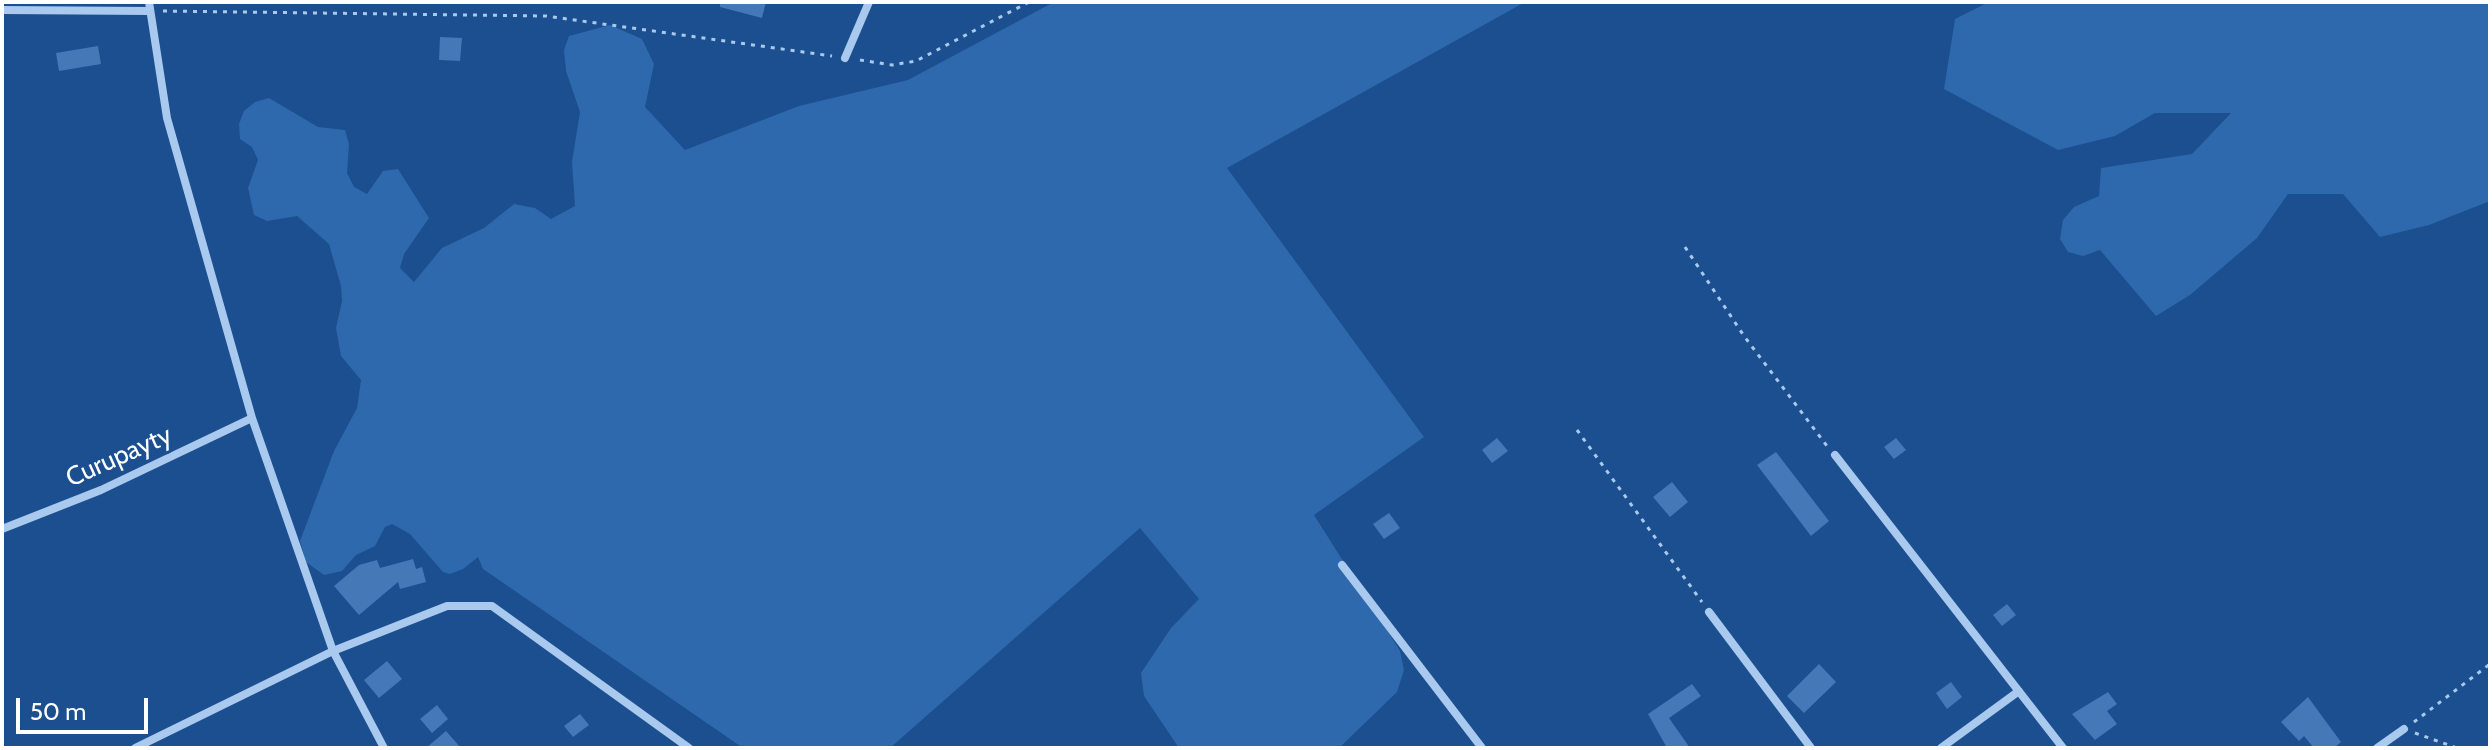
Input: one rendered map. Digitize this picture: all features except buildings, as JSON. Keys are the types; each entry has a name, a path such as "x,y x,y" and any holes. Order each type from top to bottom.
{"street":[{"path":"845,58 869,2"},
{"path":"2,10 149,6 167,118 252,418 333,651 384,748"},
{"name":"Curupayty","path":"2,529 101,490 252,418"},
{"path":"1835,455 2063,748"},
{"path":"1342,565 1482,748"},
{"path":"135,748 333,651 447,606 492,606 689,748"},
{"path":"1709,612 1811,748"},
{"path":"1941,748 2019,691"},
{"path":"2377,748 2404,729"}],"path":[{"path":"149,6 546,16 892,65 916,61 1029,2"},
{"path":"1685,247 1744,336 1835,455"},
{"path":"1577,430 1709,612"},
{"path":"2404,729 2490,664"},
{"path":"2404,729 2457,748"}],"shaded area":[{"path":"1054,2 1525,2 1227,168 1424,437 1314,515 1400,651 1404,670 1397,692 1339,748 1179,748 1144,696 1141,673 1171,628 1199,599 1140,528 890,748 743,748 483,569 478,557 463,569 450,574 443,572 410,534 392,524 385,527 375,546 356,555 342,571 324,575 306,562 300,541 334,451 357,408 361,380 341,356 336,328 342,301 341,286 329,244 297,216 267,221 254,215 248,188 258,160 252,147 240,139 239,124 244,111 255,102 269,98 318,127 345,130 349,144 347,173 354,187 367,194 383,171 398,169 429,218 404,254 400,268 414,282 442,248 484,228 514,204 535,208 551,219 575,206 572,162 580,112 566,71 564,50 569,36 610,25 642,39 654,64 645,107 685,150 799,106 908,80"},
{"path":"1989,2 2490,2 2490,201 2429,225 2380,237 2343,194 2288,194 2257,238 2190,295 2156,316 2100,250 2083,256 2068,252 2060,239 2063,220 2074,207 2099,196 2101,168 2192,154 2231,113 2155,113 2115,136 2058,150 1944,89 1955,19"}]}
